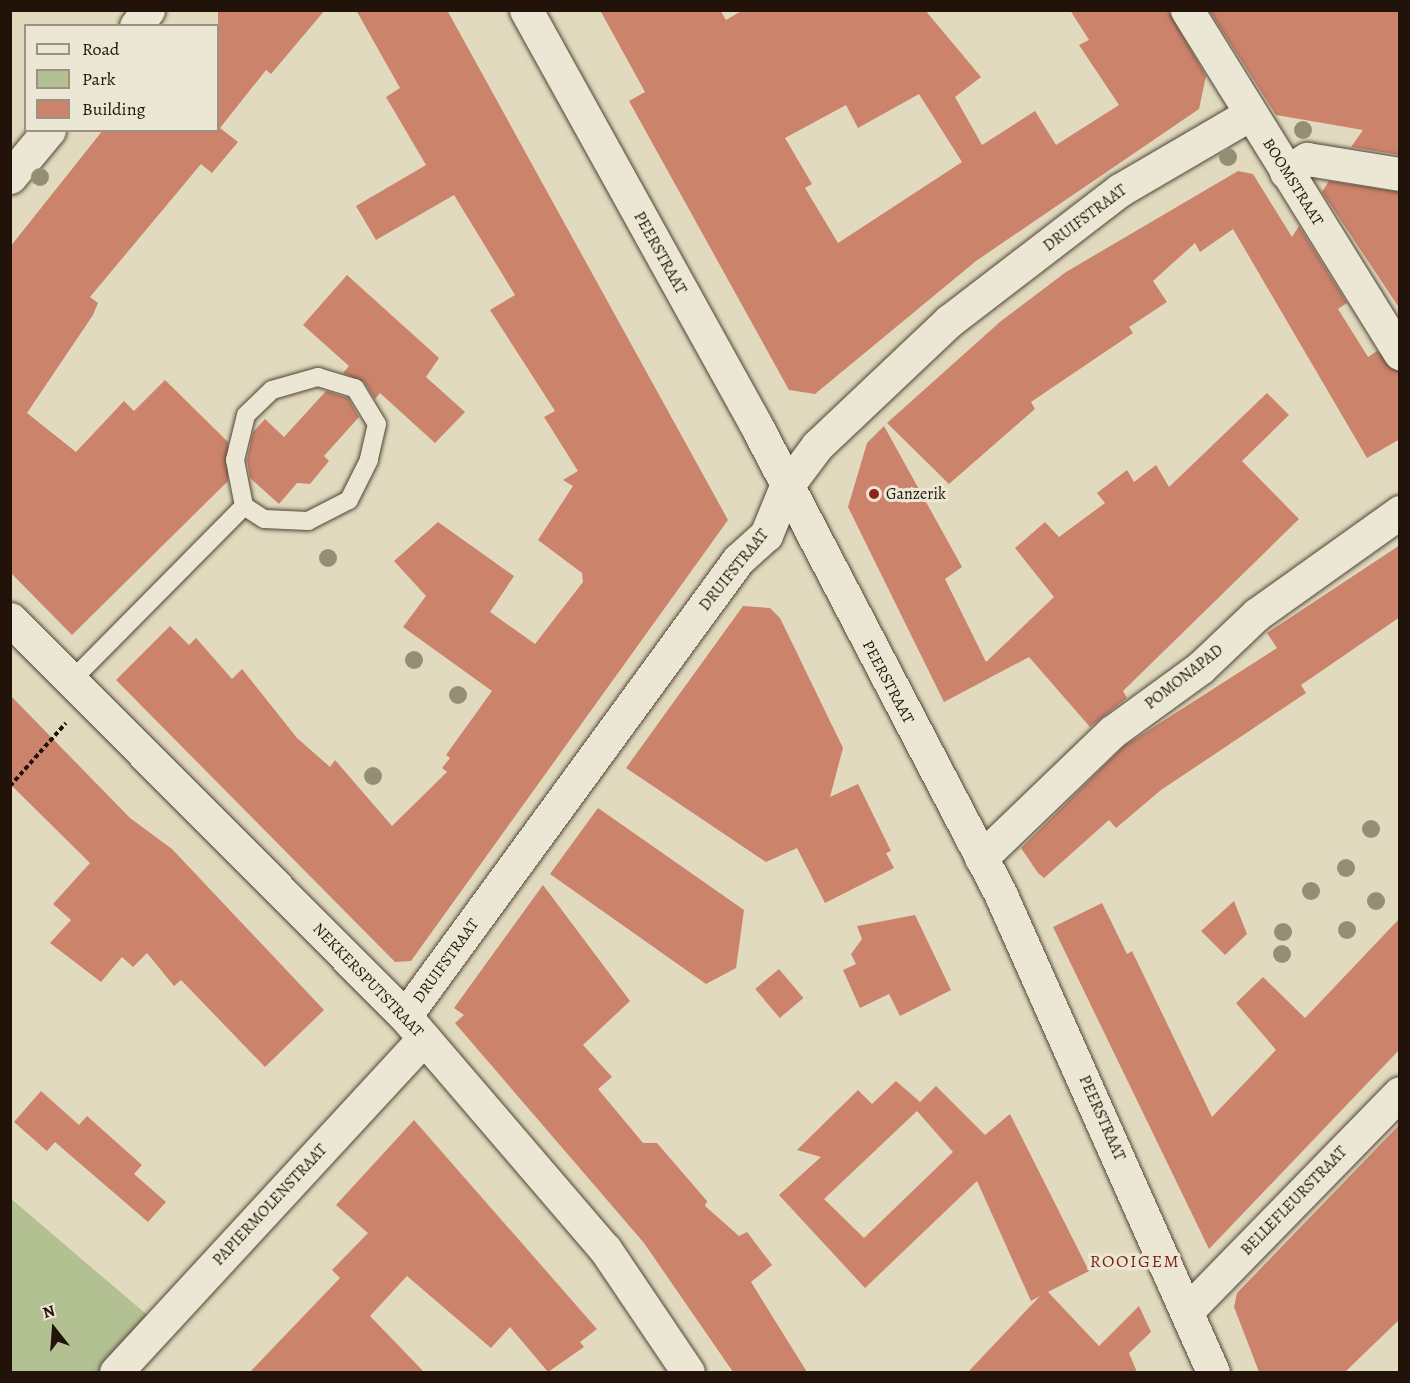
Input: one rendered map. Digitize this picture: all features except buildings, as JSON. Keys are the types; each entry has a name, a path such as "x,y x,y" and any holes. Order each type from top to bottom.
{"street":[{"path":"138,24 148,10"},
{"name":"PEERSTRAAT","path":"526,10 756,425 785,489 981,858 1188,1310 1213,1372"},
{"name":"BOOMSTRAAT","path":"1187,10 1400,353"},
{"name":"DRUIFSTRAAT","path":"415,1027 738,560 766,536 785,489 817,446 950,321 1120,190 1250,114"},
{"path":"10,177 47,132"},
{"path":"1286,172 1307,159 1400,174"},
{"name":"POMONAPAD","path":"981,858 1112,732 1200,668 1257,614 1400,512"},
{"name":"NEKKERSPUTSTRAAT","path":"10,619 415,1027 605,1249 688,1372"},
{"name":"PAPIERMOLENSTRAAT","path":"116,1372 415,1027"},
{"name":"BELLEFLEURSTRAAT","path":"1188,1310 1400,1093"}],"lane":[{"path":"318,377 355,388 377,424 369,460 349,500 308,521 264,519 244,506 235,460 246,415 272,390 318,377"},
{"path":"80,690 244,506"}],"path":[{"path":"10,786 80,690"}],"green space":[{"path":"10,1198 152,1319 100,1372 11,1372"}],"place":[{"name":"Ganzerik","path":"874,494"}],"district":[{"name":"ROOIGEM","path":"1135,1261"}]}
